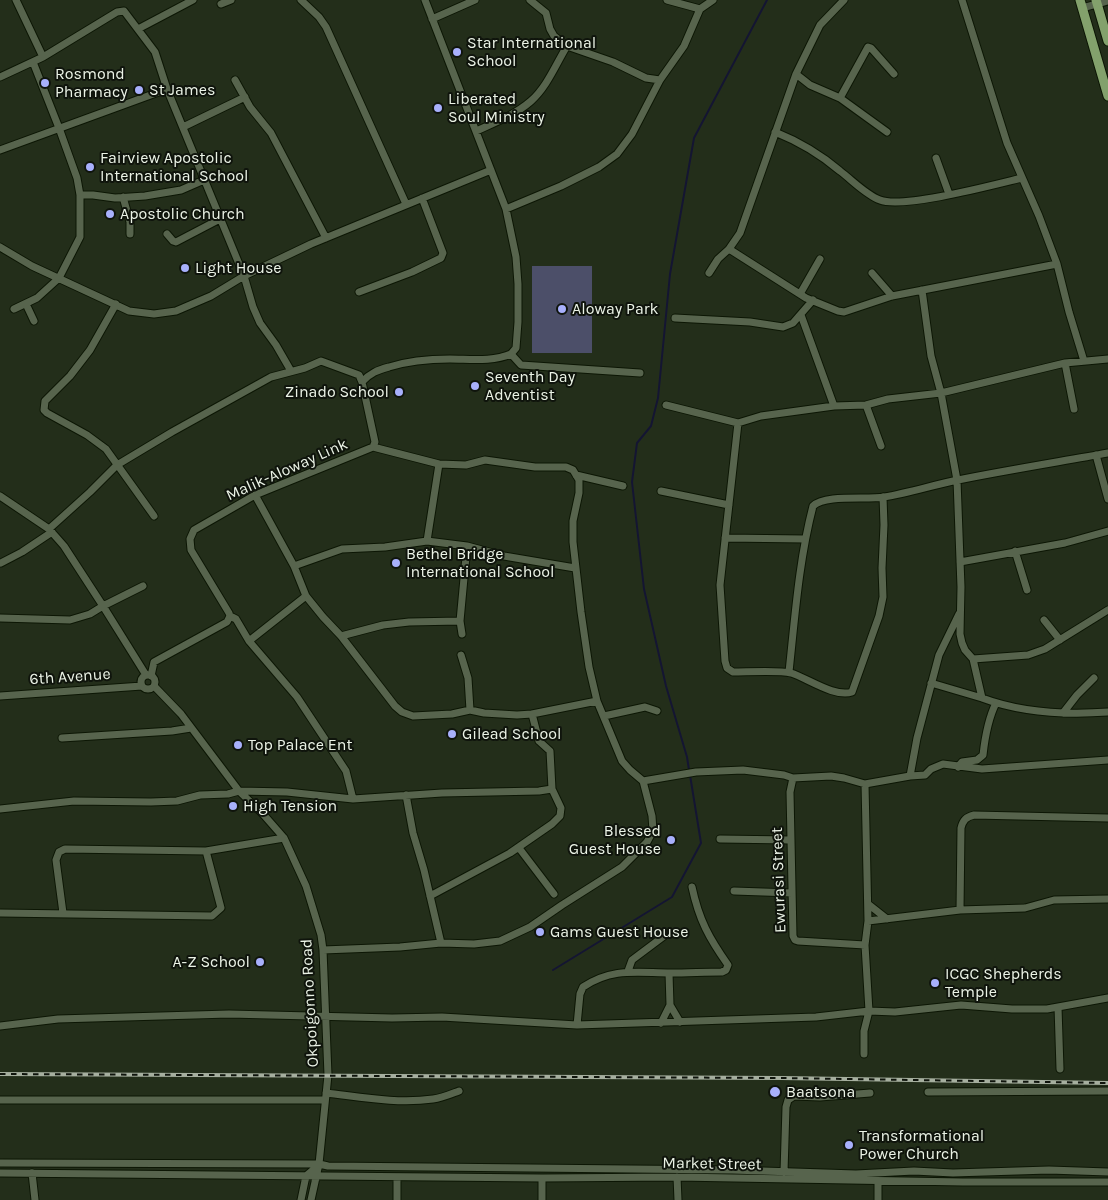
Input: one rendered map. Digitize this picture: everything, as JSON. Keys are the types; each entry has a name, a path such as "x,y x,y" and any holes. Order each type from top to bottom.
{"main road":[{"path":"1096,2 1108,40"},
{"path":"1081,4 1108,96"}],"street":[{"path":"16,0 43,57"},
{"path":"138,29 192,0"},
{"path":"220,4 231,0"},
{"path":"301,0 319,17 326,27 406,204"},
{"path":"1,563 22,552 51,530 116,465 271,377 305,368 321,361 359,375 362,382 368,375 378,370 408,362 500,359 511,354 516,348 518,284 516,257 506,209 425,0"},
{"path":"432,19 475,0"},
{"path":"530,0 546,13 554,36 567,46 613,62 646,78 660,80"},
{"path":"667,0 700,9"},
{"path":"506,209 561,186 599,167 617,154 632,134 660,80 684,46 700,9 713,0"},
{"path":"709,273 718,259 730,249 740,233 796,74 820,25 844,0"},
{"path":"962,0 1007,143 1039,216 1057,264 1084,361"},
{"path":"1081,4 1108,1"},
{"path":"0,77 43,57 117,12 124,11 155,52 167,89 244,276 253,307 260,323 276,345 291,371"},
{"path":"476,131 510,115 531,101 544,84 567,46"},
{"path":"840,98 868,47 894,74"},
{"path":"14,309 37,298 59,278 80,237 80,195 77,178 60,128 32,62"},
{"path":"796,74 810,85 840,98 888,132"},
{"path":"235,80 250,107 271,133 326,238"},
{"path":"0,150 167,89"},
{"path":"183,127 245,98"},
{"path":"775,132 798,141 829,161 882,201 893,203 949,194 1022,178"},
{"path":"936,158 949,194"},
{"path":"0,247 32,266 129,311 154,314 176,311 211,296 244,276 326,238 491,170"},
{"path":"80,195 145,196 181,190 204,180"},
{"path":"123,197 130,222 130,234"},
{"path":"359,292 412,272 442,258 443,253 422,198"},
{"path":"167,234 176,242 220,219"},
{"path":"730,249 806,298 844,312 892,296 1057,264"},
{"path":"800,294 820,259"},
{"path":"872,273 892,296"},
{"path":"922,290 931,356 941,393 957,480 962,643 973,659 982,698"},
{"path":"675,318 750,322 783,327 794,323 813,300"},
{"path":"26,304 34,321"},
{"path":"116,304 90,350 70,376 45,401 44,406 48,414 106,449 154,516"},
{"path":"801,315 834,406"},
{"path":"511,354 521,365 640,373"},
{"path":"666,405 738,424 761,416 834,406 866,405 898,398 941,393 1065,363 1108,359"},
{"path":"1065,363 1074,410"},
{"name":"Malik-Aloway Link","path":"353,799 346,771 297,697 249,641 236,619 230,616 230,613 191,550 190,539 194,530 255,495 373,447 375,442 362,382"},
{"path":"866,405 881,446"},
{"path":"738,424 720,585 725,661 727,668 733,672 789,672 844,693 852,692 884,597 882,568 883,498"},
{"path":"323,950 400,947 442,943 474,944 500,941 530,927 622,867 647,842 653,832 652,816 643,781 622,761 596,701 575,568 573,521 580,493 579,480 576,475 566,466 535,467 485,460 466,465 439,464 373,447"},
{"path":"789,672 797,587 805,539 814,506 819,501 883,498 957,480 1108,453"},
{"path":"1096,455 1108,499"},
{"path":"427,541 439,464"},
{"path":"576,475 623,486"},
{"path":"661,491 729,505"},
{"path":"255,495 294,566 306,596 341,636 395,706 402,712 413,716 452,714 470,710 484,713 532,714 596,701"},
{"path":"0,496 51,530 64,546 148,675 154,678 154,686"},
{"path":"960,562 1015,551 1065,544 1108,531"},
{"path":"726,538 805,539"},
{"path":"294,566 342,549 385,547 427,541 467,546 504,556 575,568"},
{"path":"462,634 460,621 467,546"},
{"path":"1015,551 1027,590"},
{"path":"0,618 70,620 90,614 143,586"},
{"path":"249,641 306,596"},
{"path":"973,659 1028,654 1045,649 1108,610"},
{"path":"910,776 917,738 939,654 961,612"},
{"path":"142,686 141,680 148,675 154,662 227,622 230,616"},
{"path":"1044,620 1060,640"},
{"path":"341,636 383,625 409,622 460,621"},
{"path":"461,655 468,678 470,710"},
{"path":"1064,713 1077,695 1094,678"},
{"path":"931,683 996,703 1064,713 1108,712"},
{"name":"6th Avenue","path":"0,696 142,686 147,689 154,686"},
{"name":"Okpoigonno Road","path":"154,686 181,714 239,791 284,838 306,886 321,935 328,1075 320,1164 310,1200"},
{"path":"958,767 962,762 977,760 983,755 986,732 996,703"},
{"path":"604,716 646,707 657,711"},
{"path":"430,896 519,848 560,816 561,808 552,789 550,751 539,741 532,714"},
{"path":"62,738 172,731 191,728"},
{"path":"643,781 696,772 753,770 784,774 794,778 831,776 865,784 925,775 943,764 982,770 1108,760"},
{"name":"Ewurasi Street","path":"794,778 790,792 794,940 865,945"},
{"path":"864,1054 864,1031 869,1012 865,945 868,904 865,784"},
{"path":"0,809 74,801 151,802 177,800 200,795 228,794 239,791 287,792 353,799 552,789"},
{"path":"406,795 412,833 442,943"},
{"path":"960,910 961,828 967,817 974,815 1108,818"},
{"path":"63,913 56,860 59,852 65,848 206,851 284,838"},
{"path":"720,839 790,840"},
{"path":"519,848 554,894"},
{"path":"0,913 212,916 221,908 206,851"},
{"path":"577,1025 580,994 583,987 602,977 628,971 670,973 722,972 727,968 728,965 701,920 692,887"},
{"path":"734,891 792,893"},
{"path":"868,921 960,910 1025,908 1054,900 1108,899"},
{"path":"868,904 887,919"},
{"path":"628,971 632,960 664,936"},
{"path":"661,1023 670,1005 670,973"},
{"path":"0,1026 58,1019 229,1014 326,1017 442,1016 577,1025 661,1023 816,1017 961,1006 1047,1009 1108,998"},
{"path":"670,1005 680,1022"},
{"path":"1058,1006 1060,1069"},
{"path":"0,1100 325,1097 360,1097 371,1100 434,1099 459,1091"},
{"path":"928,1092 1108,1091"},
{"path":"784,1172 786,1107 788,1100 794,1096 820,1097 870,1092"},
{"name":"Market Street","path":"0,1163 320,1164 328,1166 856,1174 914,1171 953,1173 1049,1170 1108,1172"},
{"path":"301,1200 305,1164"},
{"path":"305,1176 320,1164"},
{"name":"Market Street","path":"0,1173 1108,1182"},
{"path":"32,1174 35,1200"},
{"path":"397,1177 397,1200"},
{"path":"677,1177 678,1200"},
{"path":"542,1178 542,1200"},
{"path":"878,1181 878,1200"}],"shaded area":[{"name":"Aloway Park","path":"532,266 592,266 592,353 532,353"}],"waterway":[{"path":"689,770 687,757 666,686 644,589 632,482 637,443 651,426 658,398 670,274 694,138 767,0"},
{"path":"553,970 672,897 701,843 690,775"}],"railway":[{"path":"0,1074 781,1078 1108,1083"}],"place":[{"name":"Star International School","path":"457,52"},
{"name":"Rosmond Pharmacy","path":"45,83"},
{"name":"St James","path":"139,90"},
{"name":"Liberated Soul Ministry","path":"438,108"},
{"name":"Fairview Apostolic International School","path":"90,167"},
{"name":"Apostolic Church","path":"110,214"},
{"name":"Light House","path":"185,268"},
{"name":"Aloway Park","path":"562,309"},
{"name":"Seventh Day Adventist","path":"475,386"},
{"name":"Zinado School","path":"399,392"},
{"name":"Bethel Bridge International School","path":"396,563"},
{"name":"Gilead School","path":"452,734"},
{"name":"Top Palace Ent","path":"238,745"},
{"name":"High Tension","path":"233,806"},
{"name":"Blessed Guest House","path":"671,840"},
{"name":"Gams Guest House","path":"540,932"},
{"name":"A-Z School","path":"260,962"},
{"name":"ICGC Shepherds Temple","path":"935,983"},
{"name":"Baatsona","path":"775,1092"},
{"name":"Transformational Power Church","path":"849,1145"}]}
